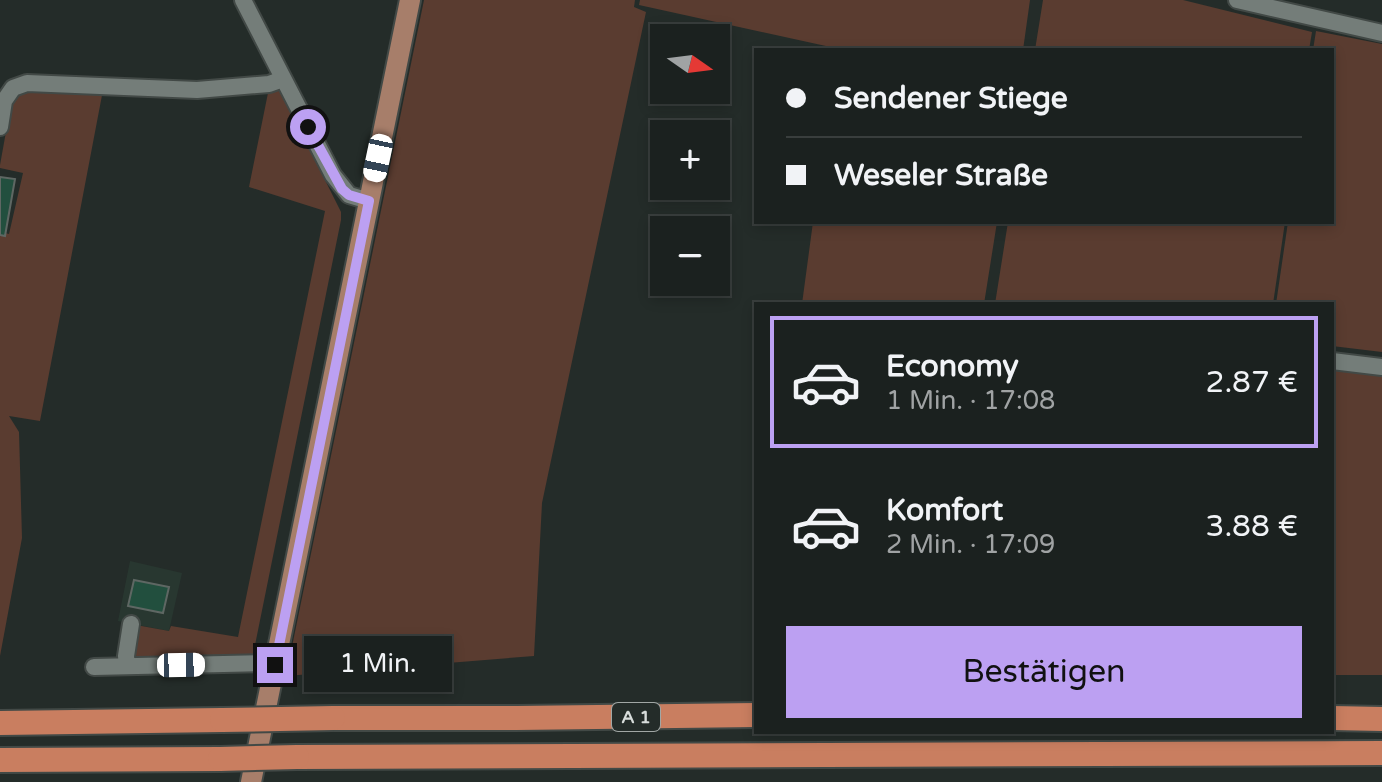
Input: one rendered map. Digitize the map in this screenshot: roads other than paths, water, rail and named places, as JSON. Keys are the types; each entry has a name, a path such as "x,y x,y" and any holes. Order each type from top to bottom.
{"highway":[{"name":"A 1","path":"0,723 754,715"},
{"path":"1334,718 1382,719"},
{"name":"A 1","path":"0,760 1382,753"}],"main road":[{"path":"251,782 410,0"}],"street":[{"path":"243,0 342,189 349,195 369,201"},
{"path":"1237,0 1382,33"},
{"path":"0,127 4,101 13,88 27,83 197,90 269,84 283,79"},
{"path":"1334,361 1382,367"},
{"path":"127,666 131,624"},
{"path":"94,667 275,665"}]}
